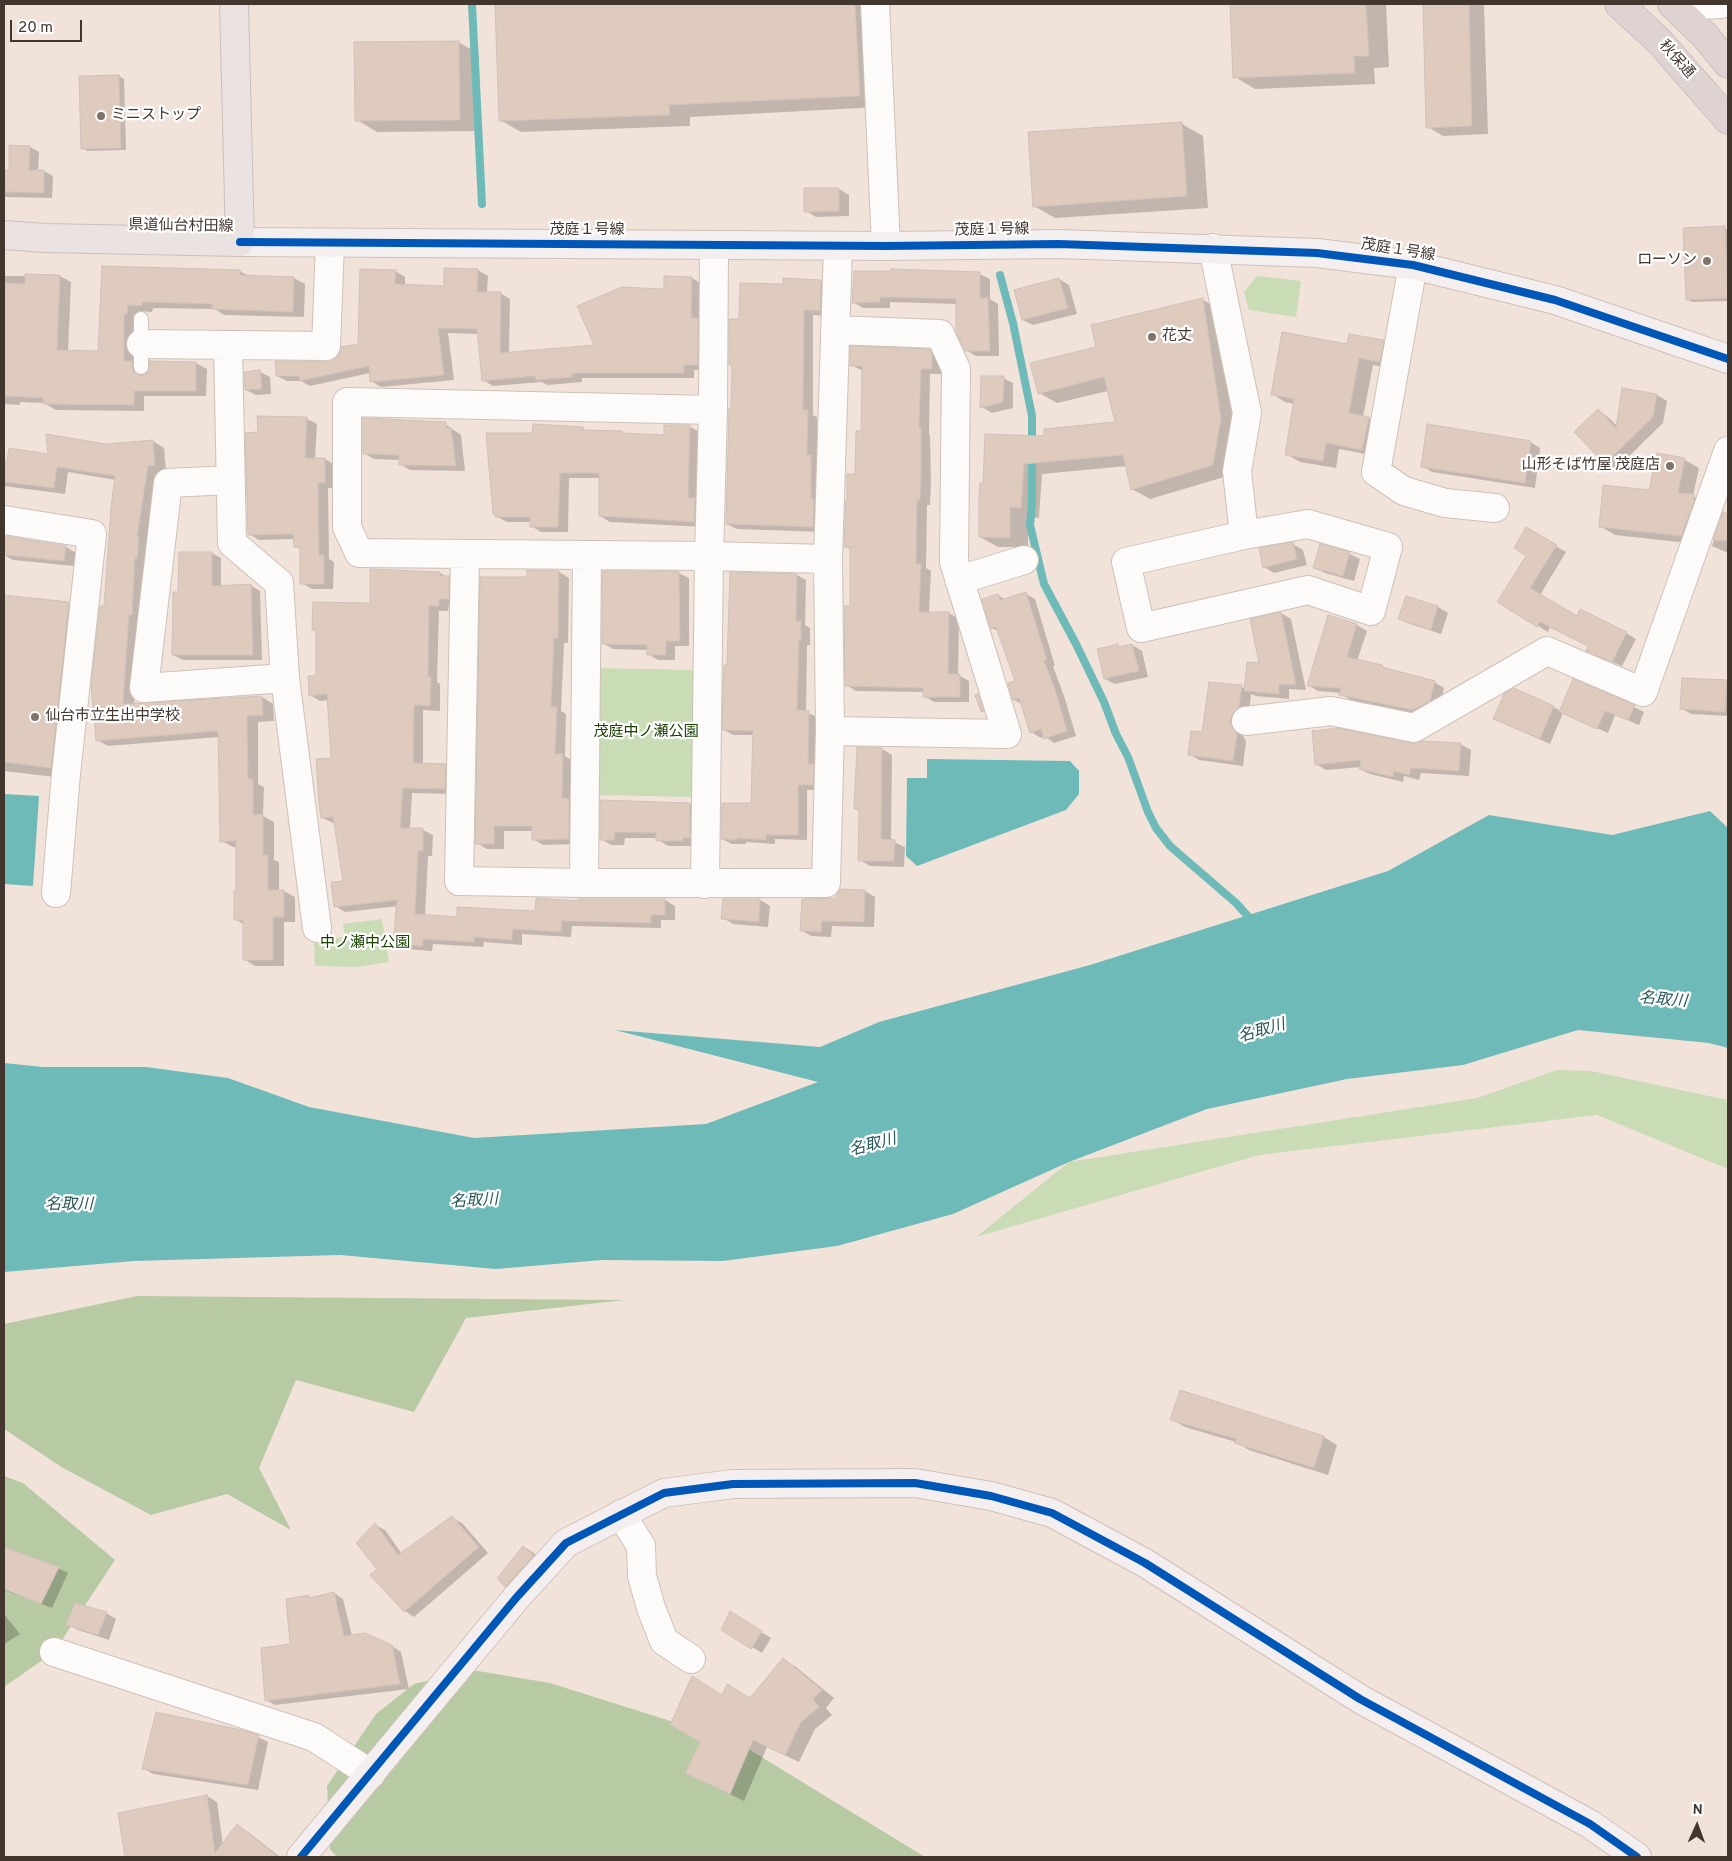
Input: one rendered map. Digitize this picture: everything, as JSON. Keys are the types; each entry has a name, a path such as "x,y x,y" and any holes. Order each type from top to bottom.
{"highway":[{"name":"秋保通","path":"1619,4 1659,42 1728,120"},
{"path":"1674,5 1706,37 1728,64"}],"main road":[{"name":"県道仙台村田線","path":"4,235 45,238 240,242 234,4"}],"street":[{"path":"875,4 886,246"},
{"path":"1674,5 1721,4"},
{"name":"茂庭１号線","path":"240,242 714,246 1059,244 1317,253 1413,265 1555,300 1728,359"},
{"path":"141,343 326,346 330,244"},
{"path":"705,884 709,556 714,410 714,246"},
{"path":"465,555 459,881 705,884 826,883 830,730 828,559 838,246"},
{"path":"1213,248 1247,413 1237,471 1244,534"},
{"path":"1413,265 1376,472 1404,491 1445,503 1495,508"},
{"path":"830,730 1007,734 954,562 956,369 940,334 835,330"},
{"path":"228,345 232,543 279,583 286,678 317,928"},
{"path":"714,410 347,402 347,527 360,553 828,559"},
{"path":"1246,721 1331,711 1414,728 1547,651 1643,692 1728,451"},
{"path":"231,480 168,483 144,688 286,678"},
{"path":"4,520 92,534 66,774 56,892"},
{"path":"1308,524 1388,547 1371,611 1308,590 1141,628 1126,562 1244,534 1308,524"},
{"path":"584,883 587,556"},
{"path":"959,580 1024,560"},
{"path":"301,1857 516,1598 566,1543 664,1493 733,1484 914,1484 991,1496 1052,1512 1145,1563 1360,1698 1590,1824 1637,1857"},
{"path":"621,1514 641,1546 642,1576 651,1608 664,1641 691,1659"},
{"path":"54,1652 314,1736 371,1774"}],"green space":[{"path":"1257,276 1301,281 1296,317 1249,310 1244,292"},
{"name":"茂庭中ノ瀬公園","path":"598,668 696,670 694,797 596,795"},
{"name":"中ノ瀬中公園","path":"382,919 389,962 356,967 315,966 314,941 345,937 343,924"},
{"path":"1557,1070 1591,1071 1728,1100 1728,1169 1597,1115 1259,1155 976,1237 1069,1162 1477,1098"},
{"path":"137,1296 624,1300 466,1318 414,1412 296,1380 259,1468 291,1530 227,1494 151,1515 63,1468 4,1429 4,1324"},
{"path":"4,1476 23,1483 115,1560 54,1652 4,1687"},
{"path":"472,1670 550,1683 737,1742 925,1857 337,1857 330,1849 327,1786 376,1714 414,1684"}],"water":[{"path":"927,759 1070,761 1079,771 1079,794 1066,810 917,866 906,856 907,778 927,778"},
{"path":"4,794 39,796 33,886 4,884"},
{"name":"名取川","path":"1710,811 1728,828 1728,1048 1709,1043 1578,1030 1463,1065 1347,1079 1207,1109 1069,1162 953,1214 837,1246 723,1261 602,1260 496,1269 340,1255 134,1261 4,1272 4,1063 43,1067 146,1067 228,1078 309,1107 474,1138 706,1124 818,1082 615,1030 820,1047 879,1022 1090,965 1388,871 1489,815 1612,835"}],"building":[{"path":"495,4 855,4 860,96 669,105 670,115 499,121"},
{"path":"1230,4 1366,4 1369,56 1354,56 1355,73 1233,78"},
{"path":"1423,4 1469,4 1472,126 1426,128"},
{"path":"459,41 460,120 355,121 354,42"},
{"path":"119,75 121,148 81,149 79,76"},
{"path":"1182,122 1187,196 1033,207 1028,132"},
{"path":"9,145 30,146 29,170 44,170 44,193 4,192 4,170 9,170"},
{"path":"804,188 839,188 839,211 804,212"},
{"path":"1725,226 1728,298 1686,300 1683,228"},
{"path":"102,266 240,270 240,275 294,277 293,312 212,309 212,304 142,302 142,306 128,305 127,314 124,314 124,361 132,361 133,371 141,376 148,372 150,361 196,362 196,391 134,391 134,405 44,404 43,398 4,396 4,283 25,284 25,274 60,275 57,350 98,351"},
{"path":"444,268 478,269 477,292 501,292 500,353 594,345 577,306 622,287 664,289 664,276 692,277 691,318 698,318 698,365 684,365 684,373 572,373 573,377 536,380 535,376 482,381 477,329 438,328 444,375 370,382 369,366 299,381 299,376 276,376 275,361 326,362 339,355 341,347 358,344 360,269 396,270 395,284 444,286"},
{"path":"891,269 980,272 980,299 988,297 990,351 965,351 956,332 956,299 880,297 880,302 852,303 854,271 891,271"},
{"path":"783,278 821,280 820,311 804,310 803,410 808,410 807,455 811,455 811,499 814,499 813,527 726,524 732,365 729,365 729,319 739,319 740,283 783,284"},
{"path":"1059,278 1068,308 1022,320 1014,290"},
{"path":"1203,298 1221,418 1213,465 1131,490 1123,455 1024,464 1021,508 1010,507 1010,538 979,537 979,500 980,483 983,483 985,434 1044,436 1044,429 1115,422 1104,377 1038,394 1030,363 1096,347 1091,325"},
{"path":"1282,332 1347,344 1349,334 1384,340 1380,362 1359,358 1349,413 1369,417 1362,450 1326,443 1323,461 1285,455 1294,399 1271,395"},
{"path":"850,346 930,349 932,355 932,369 921,369 919,428 921,428 921,476 920,500 917,500 916,564 921,564 919,612 949,612 948,674 960,674 960,697 923,697 923,688 845,686 844,606 850,606 850,547 844,547 847,474 855,474 856,431 861,431 862,366 850,366"},
{"path":"260,370 262,389 245,390 244,372"},
{"path":"981,376 1004,376 1003,402 980,408"},
{"path":"1622,388 1657,394 1653,417 1605,464 1574,432 1598,409 1616,428"},
{"path":"257,416 307,417 305,458 325,458 325,483 318,483 319,555 324,555 324,584 300,584 300,547 294,547 293,534 248,535 245,433 258,432"},
{"path":"363,418 446,422 446,428 451,428 456,466 399,465 399,455 363,454"},
{"path":"533,424 583,427 583,430 664,435 664,425 690,425 688,498 695,498 694,522 599,516 599,473 560,473 558,527 530,527 530,517 495,517 495,514 493,514 486,433 532,433"},
{"path":"1427,424 1531,441 1525,483 1421,467"},
{"path":"46,434 106,444 153,440 155,465 148,466 137,537 139,537 137,559 135,558 132,615 129,615 123,704 262,696 263,715 247,716 248,779 253,779 253,815 263,814 263,855 268,855 268,890 284,890 284,917 273,917 273,960 243,960 243,920 234,920 236,841 220,842 218,731 96,741 91,684 100,606 104,606 115,476 57,467 54,488 4,482 4,461 7,461 9,448 48,454"},
{"path":"1657,453 1685,458 1678,493 1694,494 1694,502 1681,536 1599,527 1603,485 1649,490"},
{"path":"1723,512 1728,514 1728,541 1713,540"},
{"path":"1526,527 1557,545 1530,588 1577,616 1580,609 1627,632 1612,662 1586,651 1588,646 1540,622 1537,627 1497,602 1526,556 1514,548"},
{"path":"4,536 66,546 64,561 4,555"},
{"path":"1293,542 1297,559 1263,568 1259,548"},
{"path":"1320,544 1350,552 1343,576 1313,568"},
{"path":"179,552 212,552 212,586 251,584 253,655 172,655 173,592 178,592"},
{"path":"370,569 440,572 440,576 449,576 449,599 439,599 439,606 429,606 428,677 431,677 430,706 414,705 413,763 446,764 445,789 403,788 400,828 423,828 423,851 418,851 415,914 457,917 457,907 535,911 536,898 578,901 578,899 665,899 665,915 651,915 651,923 562,921 561,932 513,929 512,940 474,937 474,942 423,939 423,946 393,944 397,900 334,907 331,882 343,881 333,817 321,818 319,803 316,759 331,758 327,694 309,696 308,676 316,676 316,630 312,630 313,602 370,603"},
{"path":"527,570 559,571 558,638 554,638 551,707 557,707 555,754 563,754 562,798 569,799 569,839 532,840 532,826 494,826 494,844 475,844 480,577 527,577"},
{"path":"602,571 679,571 680,641 666,641 666,655 647,655 647,645 602,644"},
{"path":"730,572 797,574 796,621 801,621 801,640 799,640 797,710 809,711 808,764 814,764 813,785 798,785 798,835 766,835 766,840 721,839 722,803 751,803 753,731 722,730 724,665 727,665"},
{"path":"1026,592 1047,660 1044,661 1056,692 1067,731 1044,739 1041,729 1030,733 1019,698 1013,700 1008,683 1015,681 996,627 991,629 982,599 998,594 1000,600"},
{"path":"4,595 69,602 51,768 4,762"},
{"path":"1406,596 1438,606 1431,630 1398,619"},
{"path":"1281,612 1296,685 1279,684 1279,694 1244,691 1247,662 1259,663 1250,619"},
{"path":"1328,615 1357,624 1347,657 1435,681 1430,701 1413,710 1339,695 1341,688 1307,686"},
{"path":"1118,644 1118,647 1132,644 1139,671 1104,679 1097,649"},
{"path":"1682,678 1727,680 1725,712 1680,709"},
{"path":"1573,679 1635,705 1628,720 1605,711 1597,729 1559,712"},
{"path":"1209,682 1242,685 1239,707 1232,714 1230,722 1237,735 1233,761 1188,755 1191,731 1202,732"},
{"path":"1514,688 1554,706 1540,739 1493,719 1504,694"},
{"path":"978,694 984,711 981,712 975,695"},
{"path":"1338,728 1411,743 1423,741 1461,743 1459,771 1411,768 1409,775 1394,771 1393,777 1359,769 1361,760 1315,765 1312,731"},
{"path":"857,747 882,748 881,839 895,840 894,861 858,861 859,809 854,809"},
{"path":"600,800 690,803 690,838 683,838 683,841 656,841 656,833 615,832 614,840 600,840"},
{"path":"840,889 865,890 864,922 822,921 821,932 800,931 802,899 835,898"},
{"path":"723,899 760,899 759,922 721,919"},
{"path":"1180,1390 1324,1436 1314,1468 1234,1443 1236,1439 1170,1420"},
{"path":"452,1516 479,1547 404,1612 370,1575 377,1569 356,1543 375,1523 398,1555"},
{"path":"523,1546 534,1555 505,1587 497,1578"},
{"path":"4,1547 59,1567 41,1604 4,1589"},
{"path":"334,1592 344,1636 365,1633 392,1645 400,1684 265,1701 261,1648 290,1644 286,1599 309,1595 309,1598"},
{"path":"75,1603 107,1612 98,1635 66,1625"},
{"path":"730,1611 762,1631 751,1649 721,1630"},
{"path":"783,1658 822,1690 813,1699 819,1707 801,1722 785,1755 753,1740 730,1794 685,1773 700,1742 670,1725 692,1676 722,1695 727,1684 750,1698"},
{"path":"156,1712 259,1735 248,1785 142,1769"},
{"path":"207,1795 215,1853 237,1824 278,1857 125,1857 118,1813"}],"waterway":[{"path":"472,4 482,204"},
{"path":"1000,275 1013,323 1032,416 1032,504 1030,525 1044,584 1104,702 1156,828 1170,846 1236,903 1254,923"}],"cycle path":[{"path":"240,242 886,246 1059,244 1317,253 1413,265 1555,300 1728,359"},
{"path":"301,1857 516,1598 566,1543 664,1493 733,1484 915,1483 991,1496 1052,1513 1145,1563 1360,1699 1590,1824 1637,1857"}],"place":[{"name":"ミニストップ","path":"101,116"},
{"name":"ローソン","path":"1707,261"},
{"name":"花丈","path":"1152,337"},
{"name":"山形そば竹屋 茂庭店","path":"1670,466"},
{"name":"仙台市立生出中学校","path":"35,717"}]}
